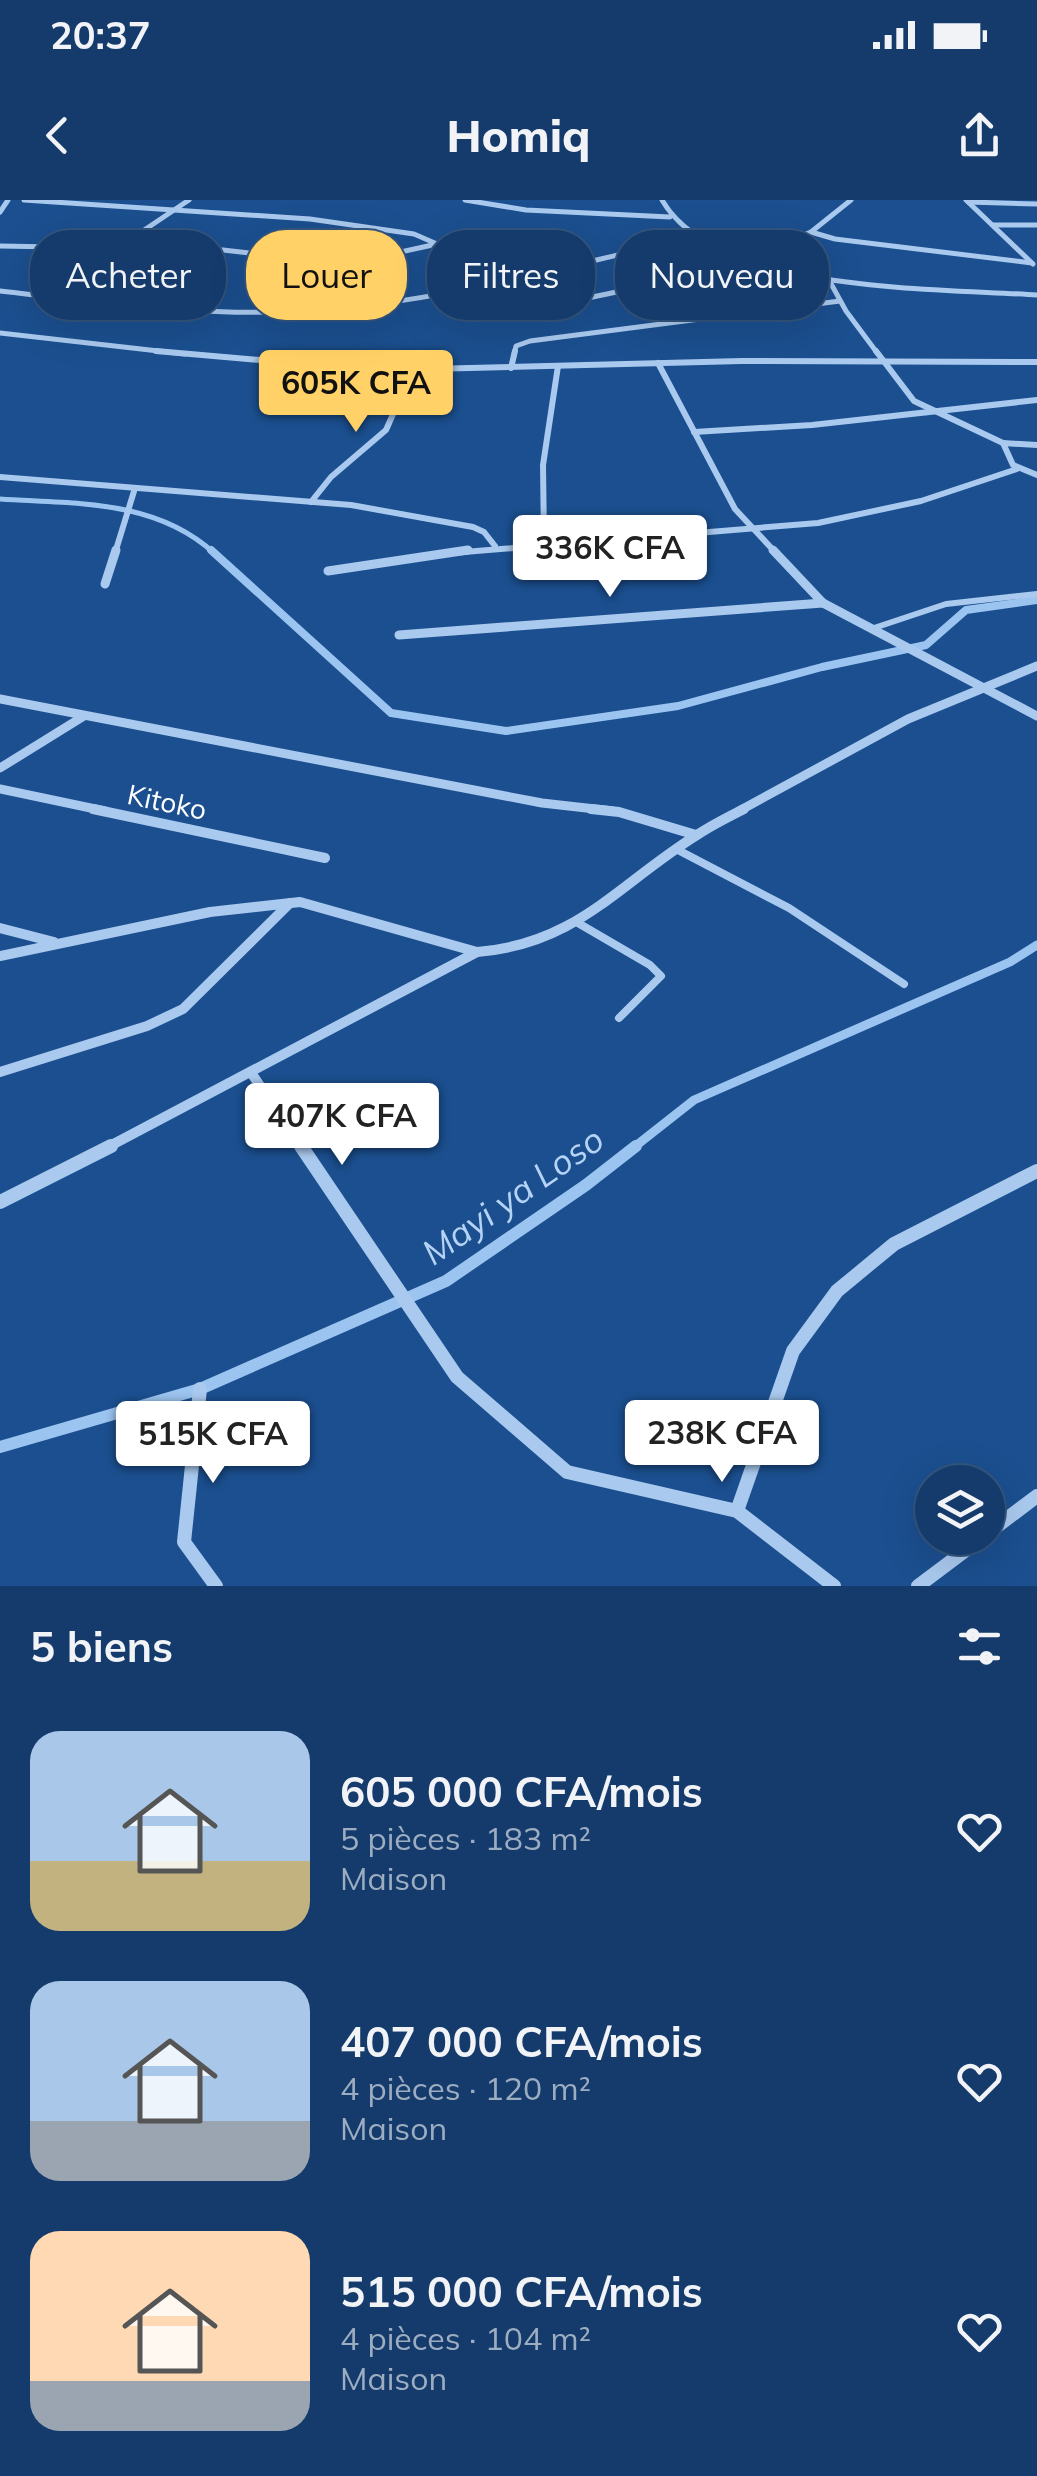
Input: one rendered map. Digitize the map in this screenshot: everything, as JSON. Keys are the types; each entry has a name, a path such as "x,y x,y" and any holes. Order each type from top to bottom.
{"street":[{"path":"0,212 8,200"},
{"path":"24,200 326,218 393,230"},
{"path":"145,230 188,200"},
{"path":"465,200 526,210 670,218 688,230"},
{"path":"662,200 670,218"},
{"path":"814,230 851,200"},
{"path":"967,201 1033,262"},
{"path":"967,201 1037,204"},
{"path":"992,225 1037,225"},
{"path":"407,233 437,244 407,251"},
{"path":"829,236 1033,262"},
{"path":"0,246 30,246"},
{"path":"829,280 1037,296"},
{"path":"829,282 914,401 982,430 1003,444 1016,468"},
{"path":"0,291 218,310 290,312 427,294"},
{"path":"511,368 516,346 521,343 840,302"},
{"path":"0,333 276,362 413,369 658,363 1037,362"},
{"path":"658,363 734,509 823,603 1037,716"},
{"path":"544,543 543,466 558,366"},
{"path":"311,502 332,477 386,430 413,369"},
{"path":"694,432 812,425 1037,400"},
{"path":"1003,444 1037,446"},
{"path":"328,571 495,546 754,531 869,514 921,501 1016,468 1037,475"},
{"path":"0,477 390,511 473,526 495,546"},
{"path":"105,584 134,488"},
{"path":"399,635 823,603"},
{"path":"0,956 210,912 290,903 326,907 477,952 513,949 578,923 696,834 908,719 1037,666"},
{"path":"0,699 542,803 618,812 696,834"},
{"path":"0,768 84,716"},
{"name":"Kitoko","path":"0,789 325,858"},
{"path":"0,1072 147,1026 182,1009 290,903"},
{"path":"0,928 54,943"},
{"path":"0,1202 252,1074 477,952"},
{"path":"252,1074 457,1377 567,1472 736,1511 834,1586"},
{"path":"736,1511 792,1351 837,1291 894,1244 1037,1171"},
{"path":"200,1389 184,1542 216,1586"},
{"path":"1005,1520 1037,1496"},
{"path":"918,1586 959,1555"}],"lane":[{"path":"870,629 946,604 1037,594"},
{"path":"676,850 789,908 904,984"},
{"path":"578,923 660,976 619,1018"}],"waterway":[{"path":"0,499 85,504 140,514 191,535 214,553"},
{"path":"211,550 391,713 506,731 678,706 822,667 926,645 966,610 1037,600"},
{"name":"Mayi ya Loso","path":"633,1148 694,1100 1010,962 1037,945"},
{"name":"Mayi ya Loso","path":"0,1447 200,1389 446,1281 636,1146"}]}
